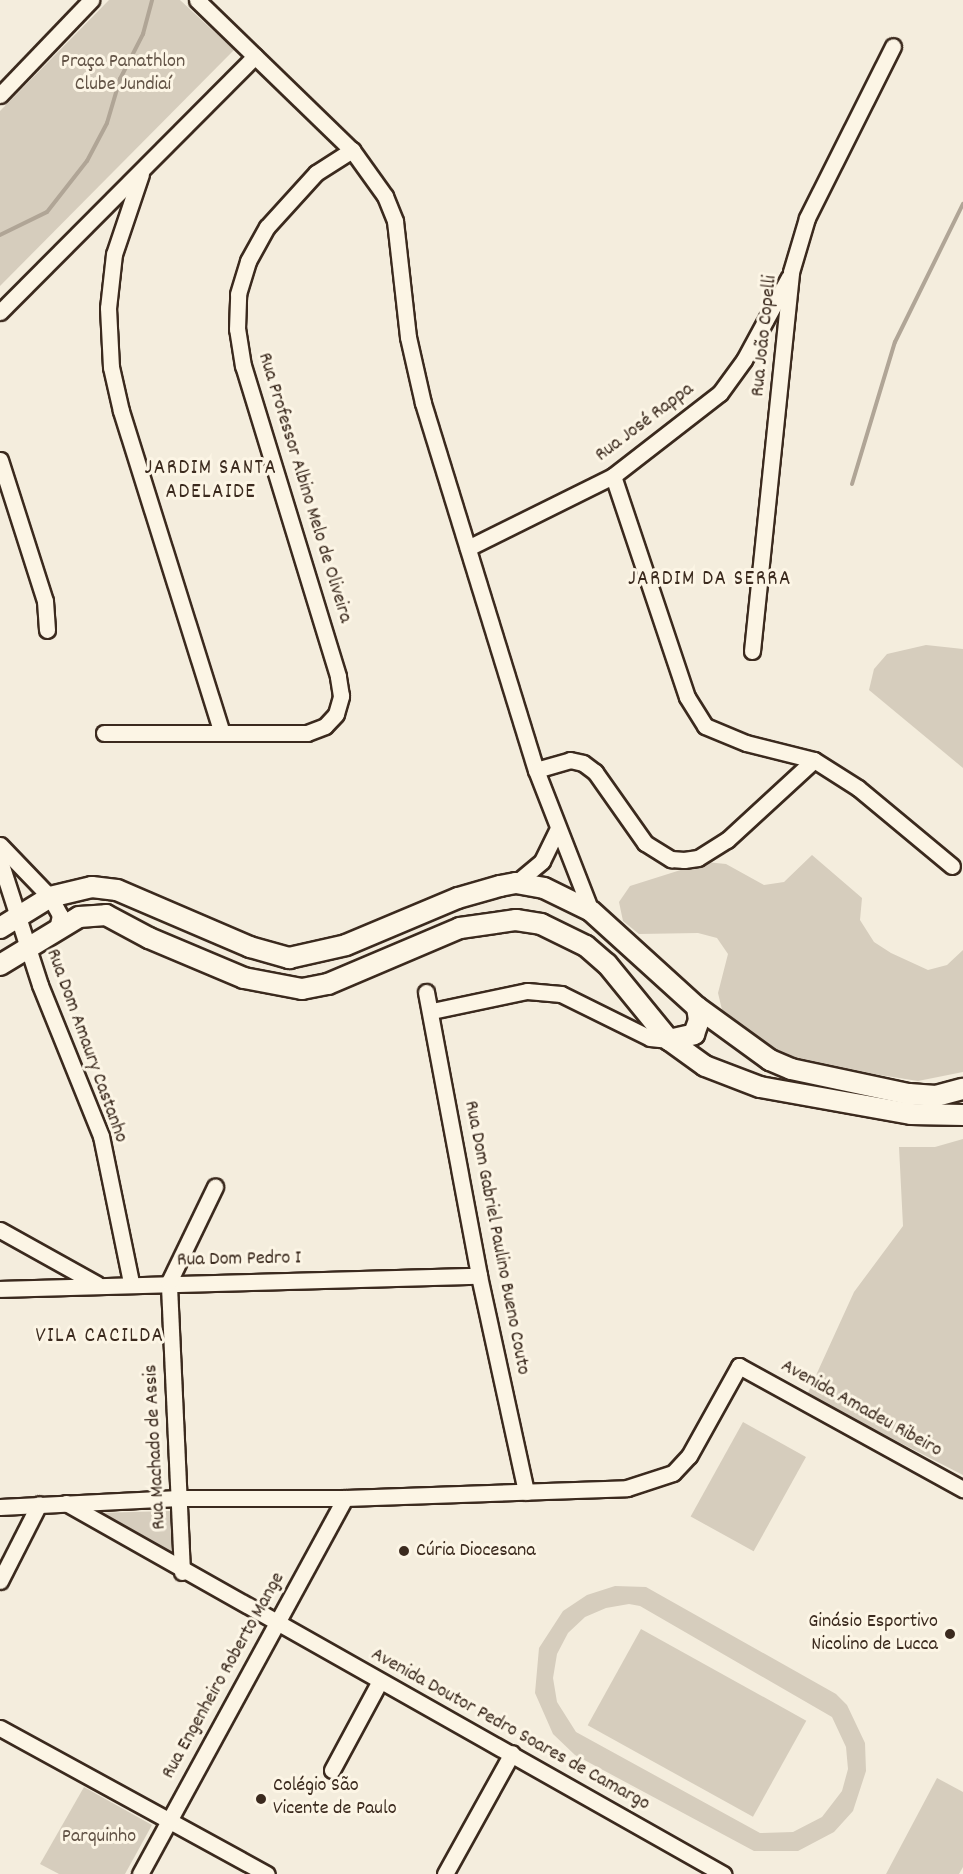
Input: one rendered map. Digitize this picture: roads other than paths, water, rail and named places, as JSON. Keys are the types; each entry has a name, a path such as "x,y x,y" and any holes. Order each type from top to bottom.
{"main road":[{"path":"0,928 16,915 50,897 79,887 117,890 250,947 289,958 346,945 458,898 516,883 544,888 591,911 697,1007 745,1044 791,1069 909,1094 936,1096 963,1089"},
{"path":"0,965 27,946 79,917 106,915 149,938 244,978 302,989 328,984 460,928 492,920 541,924 586,946 607,964 669,1040 705,1066 760,1087 911,1114 963,1115"},
{"path":"669,1040 694,1034 699,1020 697,1007"}],"street":[{"path":"0,95 91,0"},
{"path":"197,0 352,150 385,196 395,221 408,337 423,403 536,770 557,830 591,911"},
{"name":"Rua João Copelli","path":"752,651 791,272 807,218 893,46"},
{"path":"0,312 141,174 255,56"},
{"name":"Rua Professor Albino Melo de Oliveira","path":"104,733 221,731 307,733 325,726 336,714 341,696 338,676 243,366 237,329 238,294 248,261 267,227 316,172 352,150"},
{"path":"141,174 114,254 108,308 111,367 121,411 221,731"},
{"name":"Rua José Rappa","path":"468,548 613,476 720,393 744,360 791,272"},
{"path":"0,460 45,601 47,630"},
{"path":"613,476 693,713 705,726 719,734 814,760 858,788 952,866"},
{"path":"536,770 570,760 583,763 595,772 645,843 671,859 684,860 698,858 727,840 814,760"},
{"path":"516,883 542,861 557,830"},
{"name":"Rua Dom Amaury Castanho","path":"0,845 50,897 60,915 57,929"},
{"name":"Rua Dom Amaury Castanho","path":"0,861 27,946 101,1136 131,1282"},
{"path":"432,1011 526,991 552,993 584,1002 650,1038 669,1040"},
{"name":"Rua Dom Gabriel Paulino Bueno Couto","path":"426,992 432,1011 478,1276 526,1492"},
{"name":"Rua Machado de Assis","path":"182,1572 169,1282 215,1187"},
{"path":"0,1230 98,1284"},
{"name":"Rua Dom Pedro I","path":"0,1288 131,1282 478,1276"},
{"name":"Avenida Amadeu Ribeiro","path":"526,1492 627,1488 673,1473 689,1456 738,1366 963,1489"},
{"path":"0,1507 179,1498 345,1498 526,1492"},
{"name":"Rua Engenheiro Roberto Mange","path":"140,1874 345,1498"},
{"name":"Avenida Doutor Pedro Soares de Camargo","path":"66,1503 182,1572 512,1753 723,1874"},
{"path":"0,1581 39,1504"},
{"path":"332,1770 380,1681"},
{"path":"0,1728 267,1874"},
{"path":"445,1874 512,1753"}],"waterway":[{"path":"0,235 47,212 87,161 107,123 120,79 143,34 152,0"},
{"path":"852,484 895,342 963,204"}],"place":[{"name":"Cúria Diocesana","path":"404,1551"},
{"name":"Ginásio Esportivo Nicolino de Lucca","path":"950,1634"},
{"name":"Colégio São Vicente de Paulo","path":"261,1799"}],"district":[{"name":"JARDIM SANTA ADELAIDE","path":"211,481"},
{"name":"JARDIM DA SERRA","path":"710,580"},
{"name":"VILA CACILDA","path":"100,1337"}],"park label":[{"name":"Praça Panathlon Clube Jundiaí","path":"123,74"},
{"name":"Parquinho","path":"99,1837"}]}
